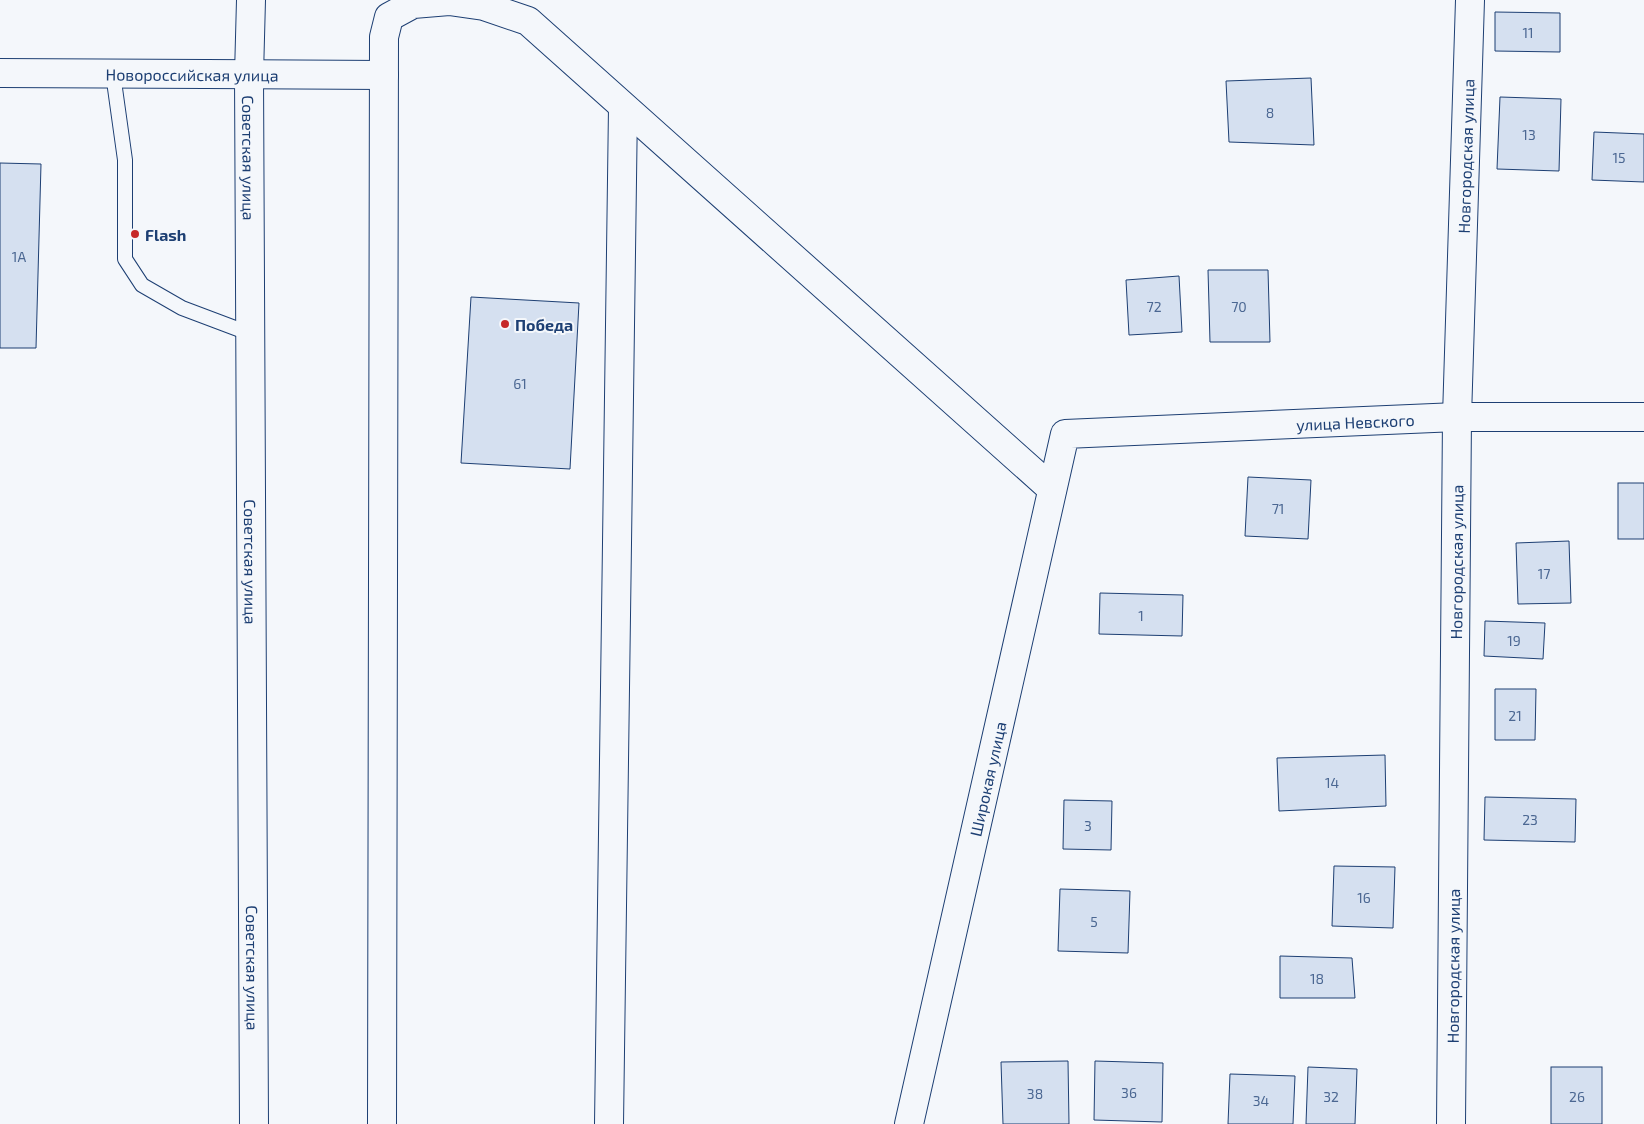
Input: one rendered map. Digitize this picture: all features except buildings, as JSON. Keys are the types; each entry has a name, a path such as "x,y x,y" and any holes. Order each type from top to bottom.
{"street":[{"name":"Советская улица","path":"251,0 249,75 254,1124"},
{"name":"Новгородская улица","path":"1451,1124 1457,417 1470,0"},
{"path":"382,1124 384,37 389,17 413,4 449,1 484,6 528,21 1052,489"},
{"name":"Новороссийская улица","path":"0,73 384,75"},
{"path":"609,1124 623,107"},
{"name":"улица Невского","path":"1065,434 1457,417 1644,417"},
{"name":"Широкая улица","path":"909,1124 1065,434"}],"lane":[{"path":"112,74 125,160 125,260 142,286 182,308 251,334"}],"place":[{"name":"Flash","path":"135,234"},
{"name":"Победа","path":"505,324"}]}
